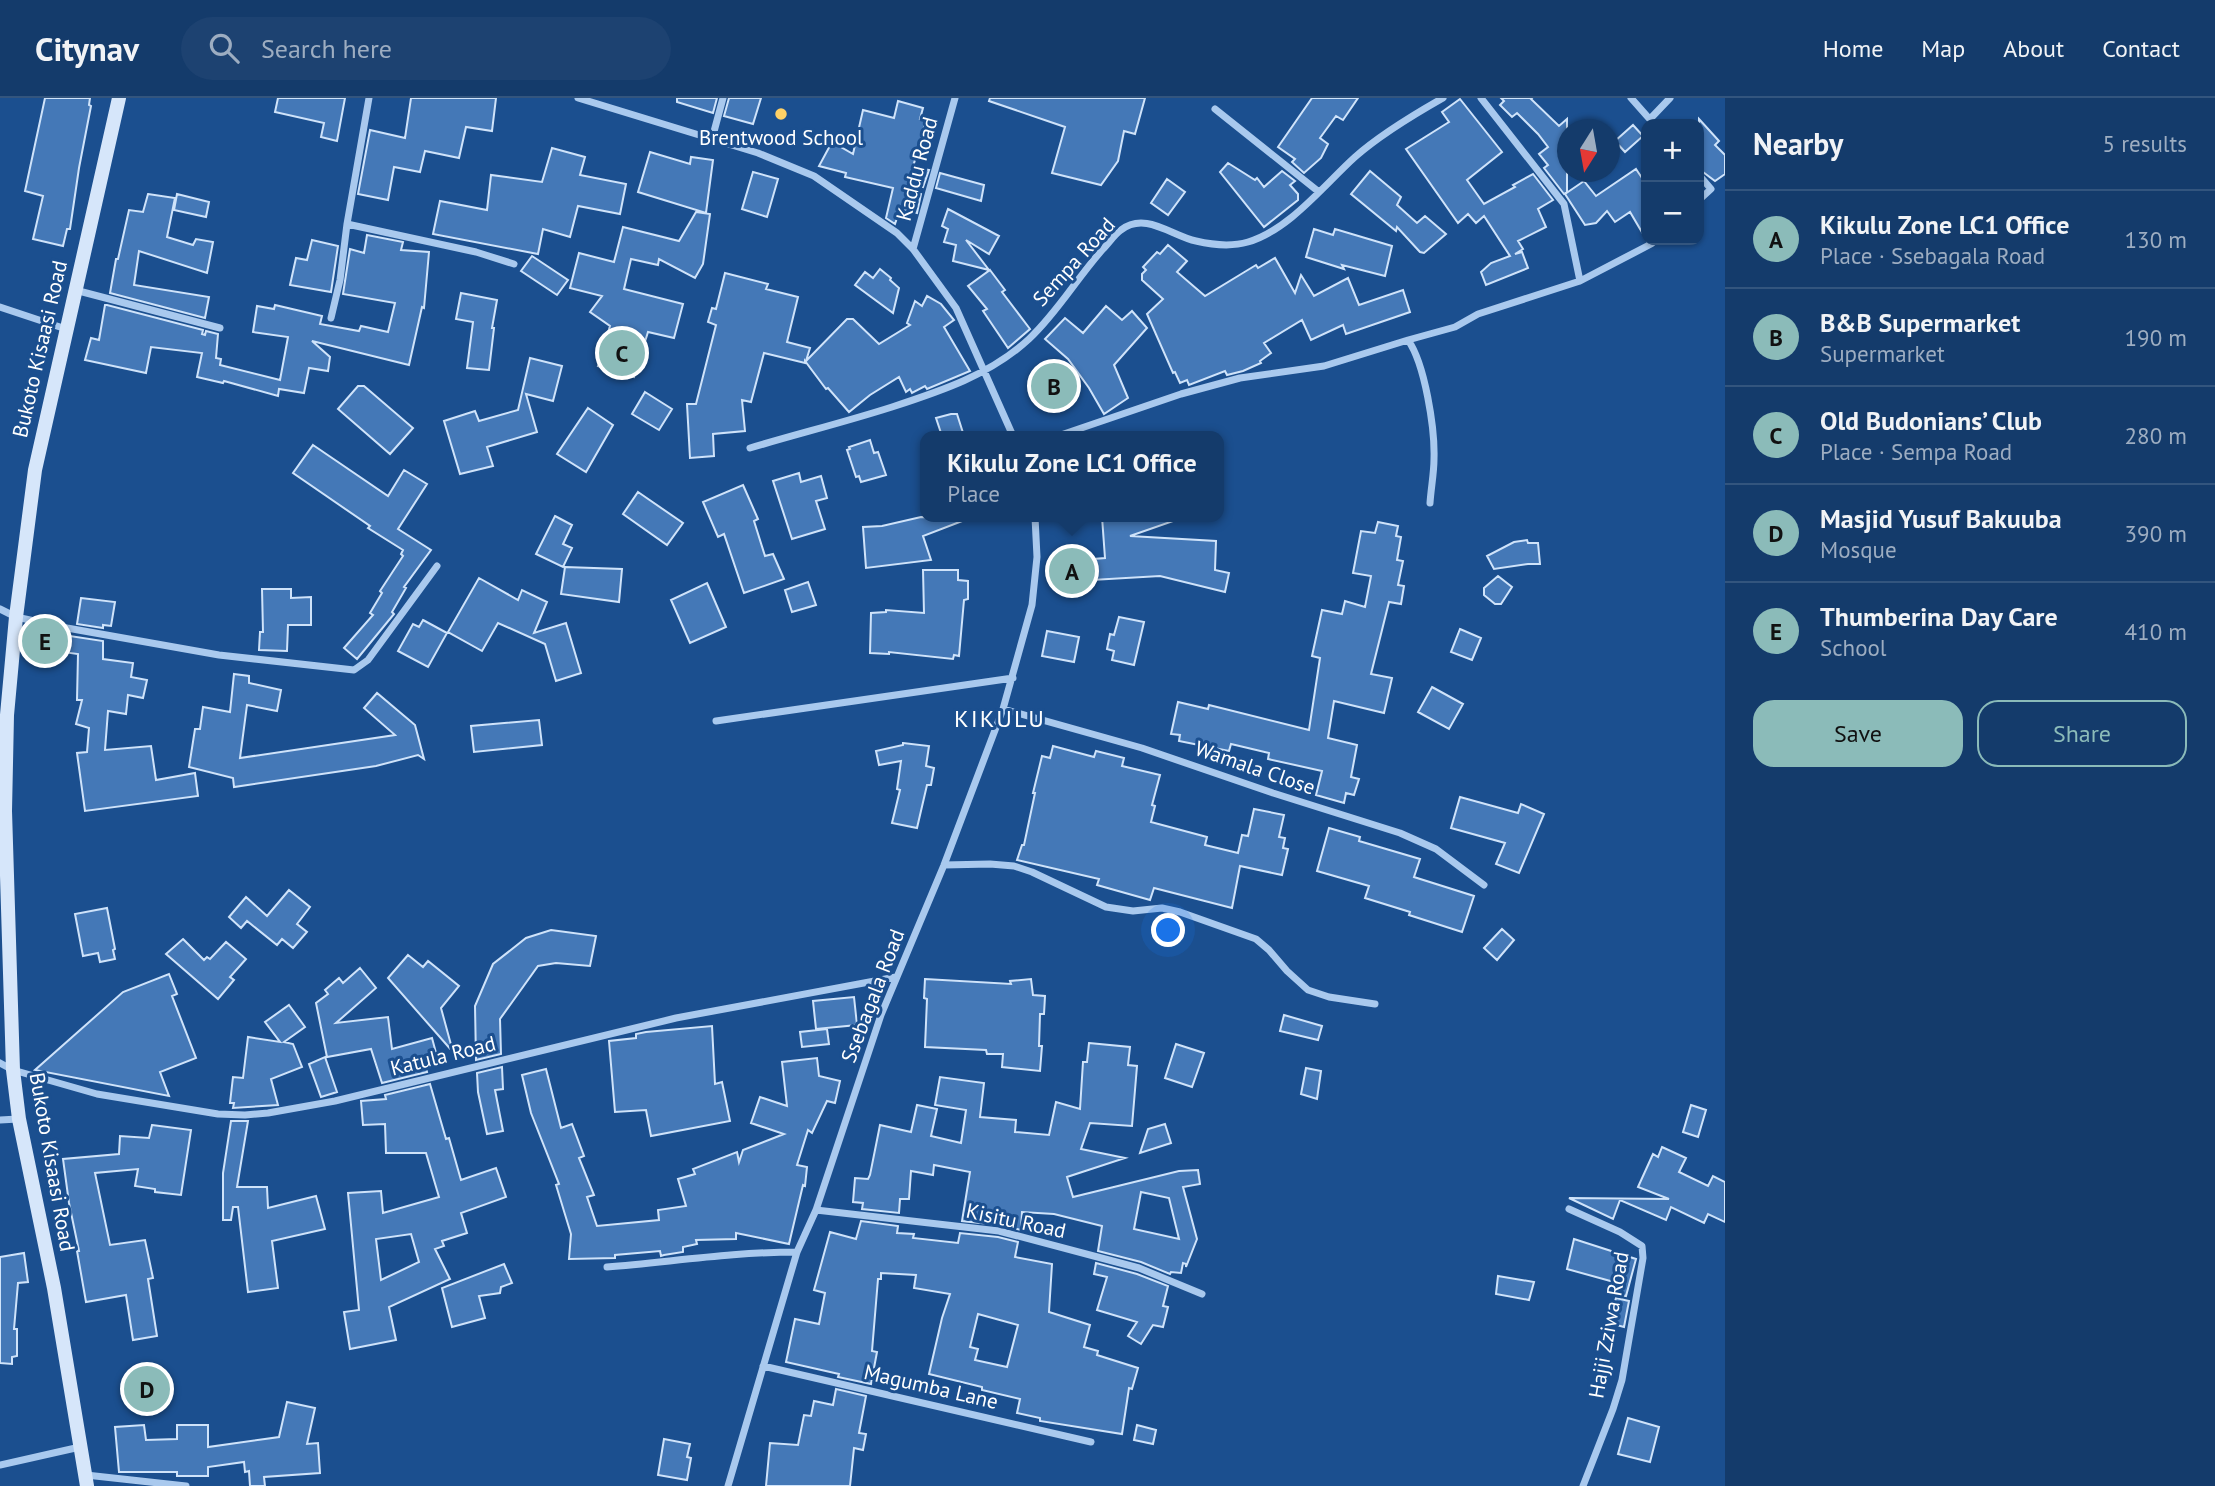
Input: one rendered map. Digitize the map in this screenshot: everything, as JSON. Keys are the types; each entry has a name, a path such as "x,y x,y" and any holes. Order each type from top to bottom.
{"main road":[{"name":"Bukoto Kisaasi Road","path":"86,1481 54,1288 7,1067 4,698 35,470 119,98"}],"street":[{"path":"331,318 340,280 346,224 369,98"},
{"path":"578,98 758,153 814,176 897,233 913,249 956,308 1011,431"},
{"path":"712,139 723,98"},
{"name":"Kaddu Road","path":"913,249 955,98"},
{"name":"Sempa Road","path":"750,448 919,399 984,372 1030,338 1091,262 1121,230 1142,223 1156,225 1194,241 1229,246 1267,236 1286,222 1357,155 1392,129 1443,98"},
{"path":"1481,98 1564,204 1580,281"},
{"path":"1631,98 1649,119"},
{"path":"1654,119 1671,98"},
{"path":"1215,109 1319,192"},
{"path":"1704,181 1710,189 1704,195"},
{"path":"346,224 514,264"},
{"path":"1073,431 1240,378 1324,366 1455,327 1478,314 1580,281 1647,245"},
{"path":"75,290 220,328"},
{"path":"0,307 66,329"},
{"path":"1408,340 1422,371 1431,421 1434,457 1430,503"},
{"name":"Ssebagala Road","path":"728,1486 797,1252 816,1210 881,1015 944,866 1013,678 1032,605 1037,557 1035,522"},
{"path":"0,609 16,617 67,628 219,655 354,670 368,660 437,566"},
{"path":"716,721 1013,678"},
{"name":"Wamala Close","path":"1003,709 1142,748 1400,833 1436,849 1484,885"},
{"path":"944,866 1014,866 1106,907 1133,911 1162,908 1180,912 1256,939 1308,990 1329,997 1375,1004"},
{"name":"Katula Road","path":"7,1067 97,1094 189,1110 245,1115 268,1114 335,1101 676,1018 896,977"},
{"path":"0,1120 19,1119"},
{"name":"Hajji Zziwa Road","path":"1569,1209 1620,1231 1642,1246 1643,1258 1622,1380 1583,1486"},
{"name":"Kisitu Road","path":"816,1210 999,1231 1139,1268 1202,1294"},
{"path":"607,1267 750,1252 797,1252"},
{"name":"Magumba Lane","path":"764,1366 1091,1442"},
{"path":"0,1465 80,1447"},
{"path":"86,1481 186,1486"}],"building":[{"path":"45,98 90,98 91,106 70,229 67,229 63,246 33,239 43,196 25,191"},
{"path":"278,98 345,98 337,141 321,137 324,123 275,112"},
{"path":"411,98 496,98 492,131 466,127 459,158 425,151 420,172 394,167 388,200 358,194 370,130 405,138"},
{"path":"677,98 717,98 713,113 677,102"},
{"path":"729,98 761,98 753,124 724,116"},
{"path":"990,98 1145,98 1135,134 1124,131 1118,161 1101,185 1052,173 1065,127 989,101"},
{"path":"1312,98 1358,98 1343,120 1336,116 1320,138 1328,144 1321,158 1304,173 1292,162 1295,159 1278,147"},
{"path":"1501,98 1532,98 1557,124 1557,182 1567,182 1567,192 1564,194 1544,168 1548,165 1539,154 1548,147 1517,113 1512,117 1500,105 1504,101"},
{"path":"1460,99 1502,152 1467,180 1484,204 1533,174 1553,200 1538,209 1546,227 1518,241 1523,249 1515,254 1522,252 1528,268 1486,285 1481,272 1491,263 1510,256 1484,216 1476,223 1468,214 1458,223 1406,149 1449,122 1442,112"},
{"path":"898,101 923,108 920,119 926,120 913,167 929,170 923,187 910,184 909,187 921,194 917,213 900,209 895,224 886,218 893,188 845,177 846,173 819,166 832,142 853,154 863,110 894,118"},
{"path":"1704,124 1719,141 1715,145 1725,155 1725,174 1715,181 1704,173"},
{"path":"1633,125 1641,134 1641,138 1625,152 1620,146 1620,137"},
{"path":"552,148 585,157 580,175 626,184 620,214 578,206 570,237 543,229 538,254 433,234 440,201 487,210 491,175 542,182"},
{"path":"650,152 690,164 691,157 713,160 706,213 638,192"},
{"path":"1228,163 1255,180 1257,178 1264,187 1282,171 1295,181 1290,185 1298,194 1298,200 1264,227 1220,172"},
{"path":"1636,169 1641,176 1641,231 1630,212 1615,222 1607,211 1596,223 1585,225 1565,194 1585,182 1596,196"},
{"path":"1370,171 1401,197 1397,205 1417,223 1425,216 1446,234 1424,253 1420,252 1397,227 1396,231 1351,194"},
{"path":"753,172 778,179 767,217 742,209"},
{"path":"940,173 984,185 981,201 936,188"},
{"path":"1167,179 1185,192 1168,215 1151,203"},
{"path":"148,194 175,198 167,237 193,245 196,239 213,242 207,273 139,251 134,285 209,297 205,318 110,293 129,210 143,212"},
{"path":"177,194 209,202 206,217 174,210"},
{"path":"948,209 999,236 989,254 966,240 989,270 953,261 956,245 944,242 948,229 942,226"},
{"path":"696,212 710,214 703,264 695,278 659,259 658,265 631,259 624,289 683,304 674,338 648,332 634,377 598,366 610,326 590,312 602,296 570,288 579,253 614,262 623,227 679,241"},
{"path":"1314,229 1333,235 1335,229 1392,246 1385,276 1342,265 1344,269 1306,257"},
{"path":"367,235 403,242 401,250 429,252 424,308 422,307 409,365 312,341 330,357 328,371 309,368 304,393 279,389 278,396 224,381 223,383 197,377 202,353 151,347 146,373 85,360 91,338 99,340 107,305 203,330 202,334 205,335 206,331 218,334 216,358 221,359 220,365 280,380 288,337 253,332 257,306 274,309 275,305 322,316 320,324 359,331 361,326 388,332 395,303 343,294 350,249 364,253"},
{"path":"312,240 338,246 331,292 290,285 296,258 307,260"},
{"path":"1168,245 1187,261 1177,272 1205,296 1256,265 1258,268 1275,258 1295,293 1301,275 1314,296 1348,278 1359,305 1403,290 1410,312 1346,334 1343,325 1311,340 1302,320 1264,343 1271,353 1260,361 1261,363 1227,375 1225,371 1189,385 1187,380 1180,383 1147,314 1163,299 1142,280 1142,274 1146,270 1143,267"},
{"path":"532,256 568,280 557,295 521,271"},
{"path":"880,269 899,288 893,313 855,285 865,272 873,278"},
{"path":"990,270 1005,290 1002,292 1030,329 1008,348 983,311 987,309 968,286"},
{"path":"725,273 768,284 766,289 798,297 787,342 810,348 806,361 847,319 853,319 879,344 910,325 907,323 915,301 922,306 927,296 941,304 954,320 944,327 970,371 912,393 910,389 906,392 899,377 849,412 828,388 826,389 805,361 764,353 751,402 742,400 745,431 713,434 714,456 690,458 687,404 696,404 716,325 708,322 712,308 716,309"},
{"path":"461,293 497,300 489,370 467,368 473,322 456,319"},
{"path":"1106,306 1122,320 1132,311 1147,328 1114,365 1128,398 1104,414 1068,359 1045,339 1065,318 1083,333"},
{"path":"530,358 562,366 553,401 526,394 537,432 487,447 493,466 460,474 444,421 475,411 479,421 518,410"},
{"path":"358,386 364,386 413,428 390,454 338,409"},
{"path":"645,392 672,409 659,430 632,414"},
{"path":"588,408 613,425 586,472 557,454"},
{"path":"957,414 962,431 940,431 936,418"},
{"path":"870,440 874,453 878,452 886,475 861,482 859,476 856,477 847,450"},
{"path":"313,445 388,496 404,470 427,484 398,529 431,550 404,587 406,588 392,612 394,614 357,659 344,648 373,615 370,613 382,593 380,591 403,556 403,550 293,473"},
{"path":"799,473 801,482 821,476 827,498 816,501 825,529 792,539 773,481"},
{"path":"743,485 758,519 754,521 765,556 773,554 784,579 744,593 724,534 718,537 703,502"},
{"path":"638,492 683,523 667,545 623,514"},
{"path":"555,516 572,525 563,544 572,548 563,567 536,554"},
{"path":"920,517 920,522 960,522 923,536 931,560 866,568 863,527 882,526"},
{"path":"1102,522 1170,522 1130,536 1216,541 1215,570 1229,573 1225,592 1160,576 1058,582 1056,562 1105,558"},
{"path":"1378,522 1398,526 1396,536 1401,537 1397,560 1403,561 1398,585 1404,586 1401,604 1389,602 1371,674 1392,678 1384,713 1334,701 1328,738 1357,745 1351,777 1359,779 1354,795 1346,793 1344,803 1316,795 1322,771 1268,759 1269,753 1231,744 1229,751 1179,741 1180,735 1171,734 1178,702 1208,709 1209,705 1309,730 1320,658 1312,656 1322,610 1342,614 1345,601 1365,607 1371,576 1353,573 1361,531 1375,533"},
{"path":"1527,540 1528,543 1538,543 1540,564 1494,569 1487,556 1514,542"},
{"path":"565,567 622,569 619,602 561,594"},
{"path":"923,570 958,570 958,580 968,581 968,599 964,600 959,656 954,655 953,659 889,652 870,653 871,613 886,610 924,613"},
{"path":"1498,576 1512,587 1501,604 1495,604 1484,595 1484,588"},
{"path":"479,578 518,600 522,590 547,602 534,633 566,623 581,673 556,681 545,644 498,623 482,651 448,632"},
{"path":"808,582 816,605 792,612 785,590"},
{"path":"707,583 726,627 690,643 671,600"},
{"path":"262,589 291,589 291,598 311,597 311,625 288,625 287,651 259,650 260,632 263,632"},
{"path":"81,598 115,602 111,626 103,625 103,628 77,624"},
{"path":"1119,617 1144,622 1134,665 1112,660 1114,651 1107,649 1110,634 1114,635"},
{"path":"423,620 447,633 428,667 398,651 413,624 419,627"},
{"path":"1460,629 1481,638 1472,660 1451,652"},
{"path":"37,631 103,641 103,659 133,663 131,677 147,680 143,698 128,695 126,714 108,711 105,750 151,746 156,780 195,773 198,796 85,811 77,753 87,752 89,728 76,724 82,700 77,700 78,654 34,648"},
{"path":"1047,631 1079,637 1074,662 1042,656"},
{"path":"234,674 249,676 249,683 281,690 277,711 247,705 240,758 395,735 364,708 377,693 415,725 424,759 418,755 376,766 234,787 233,778 189,767 195,729 200,729 203,707 230,712"},
{"path":"1432,687 1463,704 1449,729 1418,712"},
{"path":"539,720 542,745 474,752 471,726"},
{"path":"903,743 929,746 926,766 934,768 931,785 927,785 917,828 892,823 900,790 897,789 901,761 879,765 876,751"},
{"path":"1053,746 1094,757 1096,751 1124,758 1122,766 1160,775 1152,805 1155,806 1151,822 1207,837 1205,845 1238,853 1242,835 1248,836 1254,809 1284,815 1279,837 1285,838 1283,848 1288,849 1282,875 1240,866 1232,908 1154,888 1150,900 1097,885 1099,879 1017,860 1024,845 1042,756 1050,758"},
{"path":"1460,797 1518,813 1521,804 1544,814 1519,873 1496,864 1505,843 1451,828"},
{"path":"1329,828 1360,837 1359,841 1420,859 1414,877 1474,896 1462,932 1365,898 1369,886 1317,871"},
{"path":"289,890 310,907 297,924 307,932 293,948 282,939 277,945 247,921 241,928 229,917 246,897 267,916"},
{"path":"107,908 115,959 100,962 98,953 83,956 75,914"},
{"path":"1502,929 1514,940 1497,960 1484,948"},
{"path":"551,930 596,936 590,966 556,963 538,966 500,1019 501,1054 476,1060 475,1006 493,964 526,938"},
{"path":"183,939 204,960 207,957 210,959 226,942 246,959 230,977 234,980 218,999 166,954"},
{"path":"408,955 423,967 428,961 459,986 441,1008 453,1052 388,978"},
{"path":"360,968 376,988 336,1023 388,1017 392,1049 432,1038 439,1064 426,1068 427,1072 382,1083 371,1049 327,1057 316,1003 328,994 325,990 339,978 343,983"},
{"path":"169,974 177,994 172,996 196,1058 160,1072 169,1096 35,1070 123,992"},
{"path":"925,979 1011,984 1010,981 1031,979 1033,995 1045,996 1044,1014 1040,1014 1040,1071 1002,1067 1003,1054 987,1054 986,1050 925,1047"},
{"path":"854,997 857,1025 816,1029 813,1001"},
{"path":"289,1005 305,1027 284,1042 293,1044 302,1067 271,1079 278,1105 233,1108 234,1103 230,1103 233,1077 243,1078 248,1037 280,1042 265,1022"},
{"path":"1284,1015 1322,1026 1318,1040 1280,1031"},
{"path":"712,1026 715,1084 722,1082 730,1121 651,1136 646,1110 615,1112 609,1041 636,1038 636,1034 646,1032"},
{"path":"827,1029 829,1044 802,1047 800,1032"},
{"path":"1089,1043 1130,1047 1128,1065 1137,1066 1132,1126 1090,1123 1081,1149 1125,1158 1067,1177 1073,1197 1179,1171 1198,1170 1200,1184 1183,1187 1197,1239 1186,1267 1183,1263 1181,1273 1170,1274 1141,1262 1098,1251 1102,1226 1054,1214 1022,1212 1021,1230 962,1221 970,1172 934,1165 933,1175 911,1171 909,1199 900,1199 899,1213 862,1209 863,1203 853,1202 855,1178 868,1179 870,1175 880,1125 911,1132 917,1105 937,1109 931,1136 961,1143 966,1110 935,1105 940,1077 984,1083 980,1117 1016,1120 1015,1132 1049,1135 1056,1102 1080,1109 1083,1062 1087,1062","holes":["1141,1192 1169,1198 1179,1239 1134,1229"]},
{"path":"1176,1044 1204,1053 1192,1087 1165,1078"},
{"path":"325,1057 337,1092 321,1097 309,1064"},
{"path":"817,1058 819,1076 840,1081 835,1103 827,1101 812,1133 808,1130 797,1165 807,1167 805,1186 803,1185 789,1244 736,1233 736,1239 696,1240 697,1244 683,1247 683,1252 661,1256 660,1251 615,1255 615,1258 569,1259 571,1234 556,1185 559,1184 531,1113 522,1075 546,1069 561,1128 572,1124 584,1156 579,1158 594,1195 587,1197 597,1226 659,1220 658,1210 686,1206 678,1179 695,1174 693,1169 737,1152 739,1162 743,1150 784,1134 751,1123 760,1097 787,1106 782,1062"},
{"path":"502,1067 503,1089 495,1090 503,1131 487,1134 477,1073"},
{"path":"1306,1068 1321,1071 1317,1099 1301,1094"},
{"path":"430,1084 461,1180 496,1168 506,1197 461,1213 467,1233 442,1241 444,1246 435,1249 450,1279 389,1307 396,1340 350,1349 344,1312 359,1310 348,1193 381,1191 383,1213 439,1197 426,1153 386,1153 385,1124 363,1125 361,1101 386,1099 385,1095","holes":["411,1234 419,1262 381,1280 376,1239"]},
{"path":"1691,1105 1706,1110 1698,1137 1683,1132"},
{"path":"231,1121 248,1121 237,1187 267,1187 268,1208 316,1196 325,1229 272,1241 278,1288 248,1292 238,1207 233,1207 231,1220 223,1220 223,1173"},
{"path":"1165,1124 1171,1143 1140,1153 1148,1129"},
{"path":"152,1125 191,1130 181,1195 135,1186 138,1169 95,1173 110,1245 145,1240 153,1278 148,1279 157,1336 133,1340 126,1295 86,1302 63,1159 119,1154 120,1136 149,1138"},
{"path":"1662,1147 1686,1158 1679,1172 1708,1186 1713,1176 1725,1182 1725,1222 1708,1214 1704,1223 1671,1207 1666,1220 1620,1200 1613,1219 1569,1198 1669,1199 1638,1187 1653,1154 1658,1157"},
{"path":"861,1221 898,1226 897,1233 914,1234 913,1238 958,1243 960,1233 998,1237 1018,1242 1015,1257 1052,1264 1049,1312 1090,1325 1084,1347 1098,1351 1097,1355 1138,1368 1132,1389 1129,1388 1122,1434 1040,1421 1040,1418 1017,1413 1020,1399 929,1374 950,1294 914,1288 916,1275 881,1273 881,1279 878,1279 872,1351 877,1352 871,1384 786,1362 795,1319 819,1324 825,1293 814,1290 830,1232 856,1239","holes":["978,1314 1018,1325 1007,1367 975,1360 978,1349 970,1347"]},
{"path":"1574,1239 1636,1259 1626,1296 1611,1293 1614,1282 1567,1269"},
{"path":"24,1253 28,1282 18,1283 14,1329 17,1329 17,1356 12,1357 12,1364 0,1363 0,1257"},
{"path":"1096,1263 1168,1286 1163,1306 1168,1307 1163,1327 1153,1325 1141,1344 1128,1336 1137,1322 1097,1310 1107,1277 1094,1274"},
{"path":"504,1264 512,1283 501,1287 500,1293 479,1296 485,1318 452,1327 442,1288"},
{"path":"1498,1276 1534,1282 1529,1300 1496,1294"},
{"path":"1616,1298 1629,1301 1624,1327 1609,1323"},
{"path":"836,1389 866,1396 859,1433 866,1434 863,1450 854,1448 850,1486 766,1486 770,1443 798,1445 804,1415 811,1416 814,1401 833,1405"},
{"path":"287,1402 315,1408 307,1444 318,1443 320,1473 264,1477 265,1486 250,1486 249,1471 245,1472 244,1462 208,1467 208,1476 177,1476 177,1472 119,1472 115,1427 144,1425 146,1440 177,1439 177,1425 208,1425 208,1447 279,1437"},
{"path":"1628,1418 1659,1427 1650,1462 1618,1454"},
{"path":"1137,1425 1156,1430 1153,1444 1134,1440"},
{"path":"664,1439 690,1444 687,1457 691,1458 687,1480 658,1475"}],"place":[{"name":"Brentwood School","path":"781,114"},
{"name":"Old Budonians’ Club","path":"622,353"},
{"name":"B&B Supermarket","path":"1054,386"},
{"name":"Kikulu Zone LC1 Office","path":"1072,571"},
{"name":"Thumberina Day Care","path":"45,641"},
{"name":"Masjid Yusuf Bakuuba","path":"147,1389"}],"district":[{"name":"KIKULU","path":"1000,719"}]}
